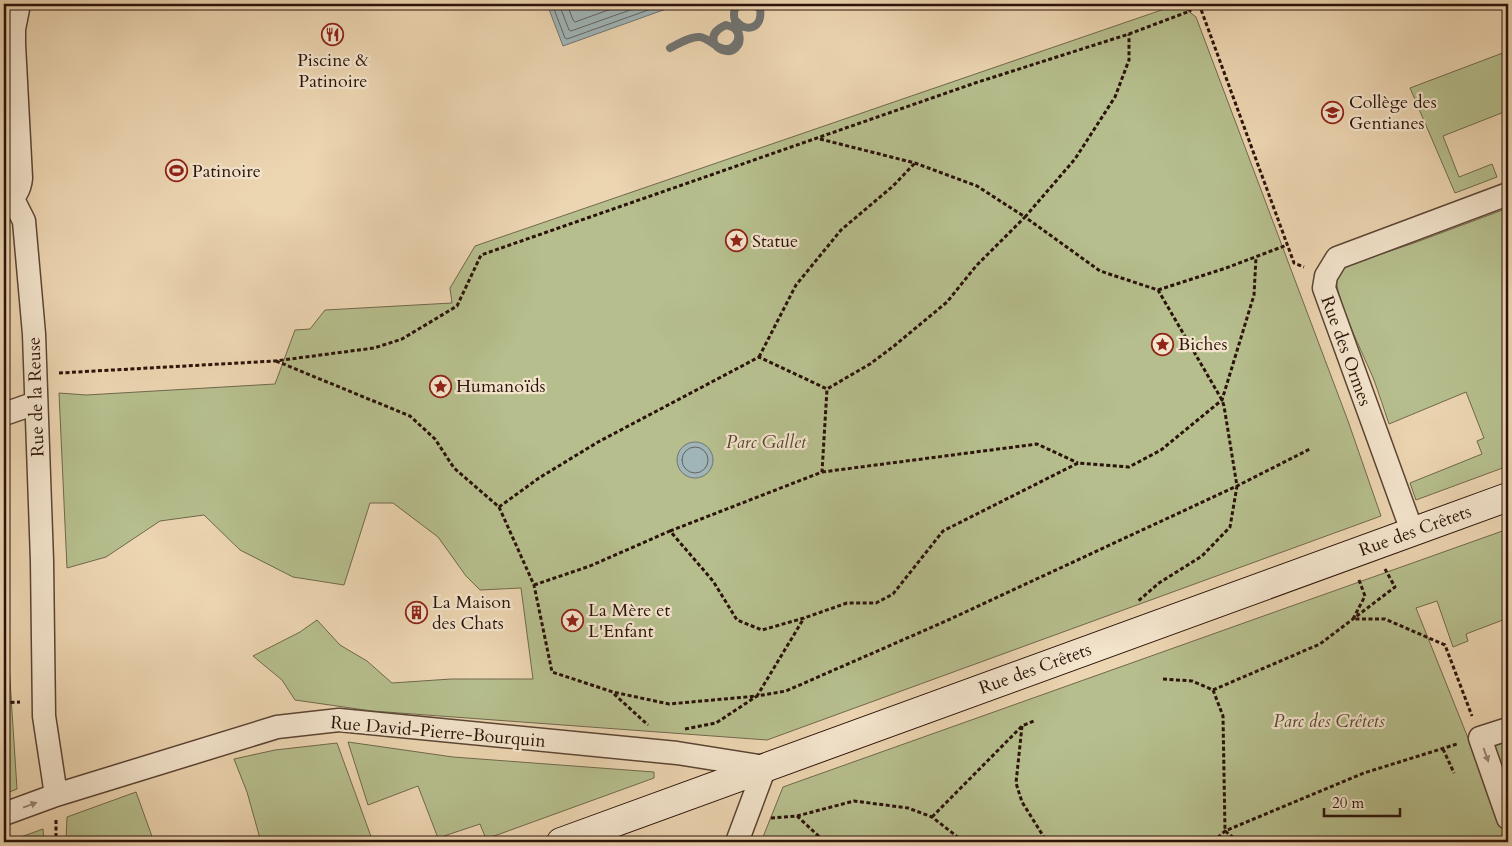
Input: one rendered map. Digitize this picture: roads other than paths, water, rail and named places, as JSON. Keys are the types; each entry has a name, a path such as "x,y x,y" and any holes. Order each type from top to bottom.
{"street":[{"name":"Rue de la Reuse","path":"19,4 14,29 14,44 21,178 18,192 8,202 24,221 34,334 42,562 44,716 56,795"},
{"name":"Rue des Ormes","path":"1412,531 1324,288 1326,276 1338,258 1508,194"},
{"path":"4,414 36,403"},
{"name":"Rue des Crêtets","path":"561,842 1508,496"},
{"name":"Rue David-Pierre-Bourquin","path":"4,814 56,795 277,727 339,720 677,753 765,767"},
{"path":"1508,729 1476,727 1508,818"},
{"path":"737,842 765,767"}],"water":[{"path":"547,4 680,4 563,46"},
{"path":"695,442 702,443 708,447 712,453 712,467 708,473 702,477 695,478 688,477 682,473 678,467 677,460 678,453 682,447 688,443"}],"waterway":[{"path":"670,48 696,37 706,39 715,45 718,47 721,48 732,48 738,40 738,33 734,28 726,25 718,29 713,39 715,45 721,50 733,50 740,38 734,18 735,8 739,4"},
{"path":"736,21 745,27 754,27 759,20 760,9 753,4"}],"place":[{"name":"Piscine & Patinoire","path":"333,35"},
{"name":"Collège des Gentianes","path":"1333,112"},
{"name":"Patinoire","path":"176,171"},
{"name":"Statue","path":"736,241"},
{"name":"Biches","path":"1162,344"},
{"name":"Humanoïds","path":"440,386"},
{"name":"La Maison des Chats","path":"416,612"},
{"name":"La Mère et L'Enfant","path":"572,620"}],"park label":[{"name":"Parc Gallet","path":"766,442"},
{"name":"Parc des Crêtets","path":"1329,721"}]}
